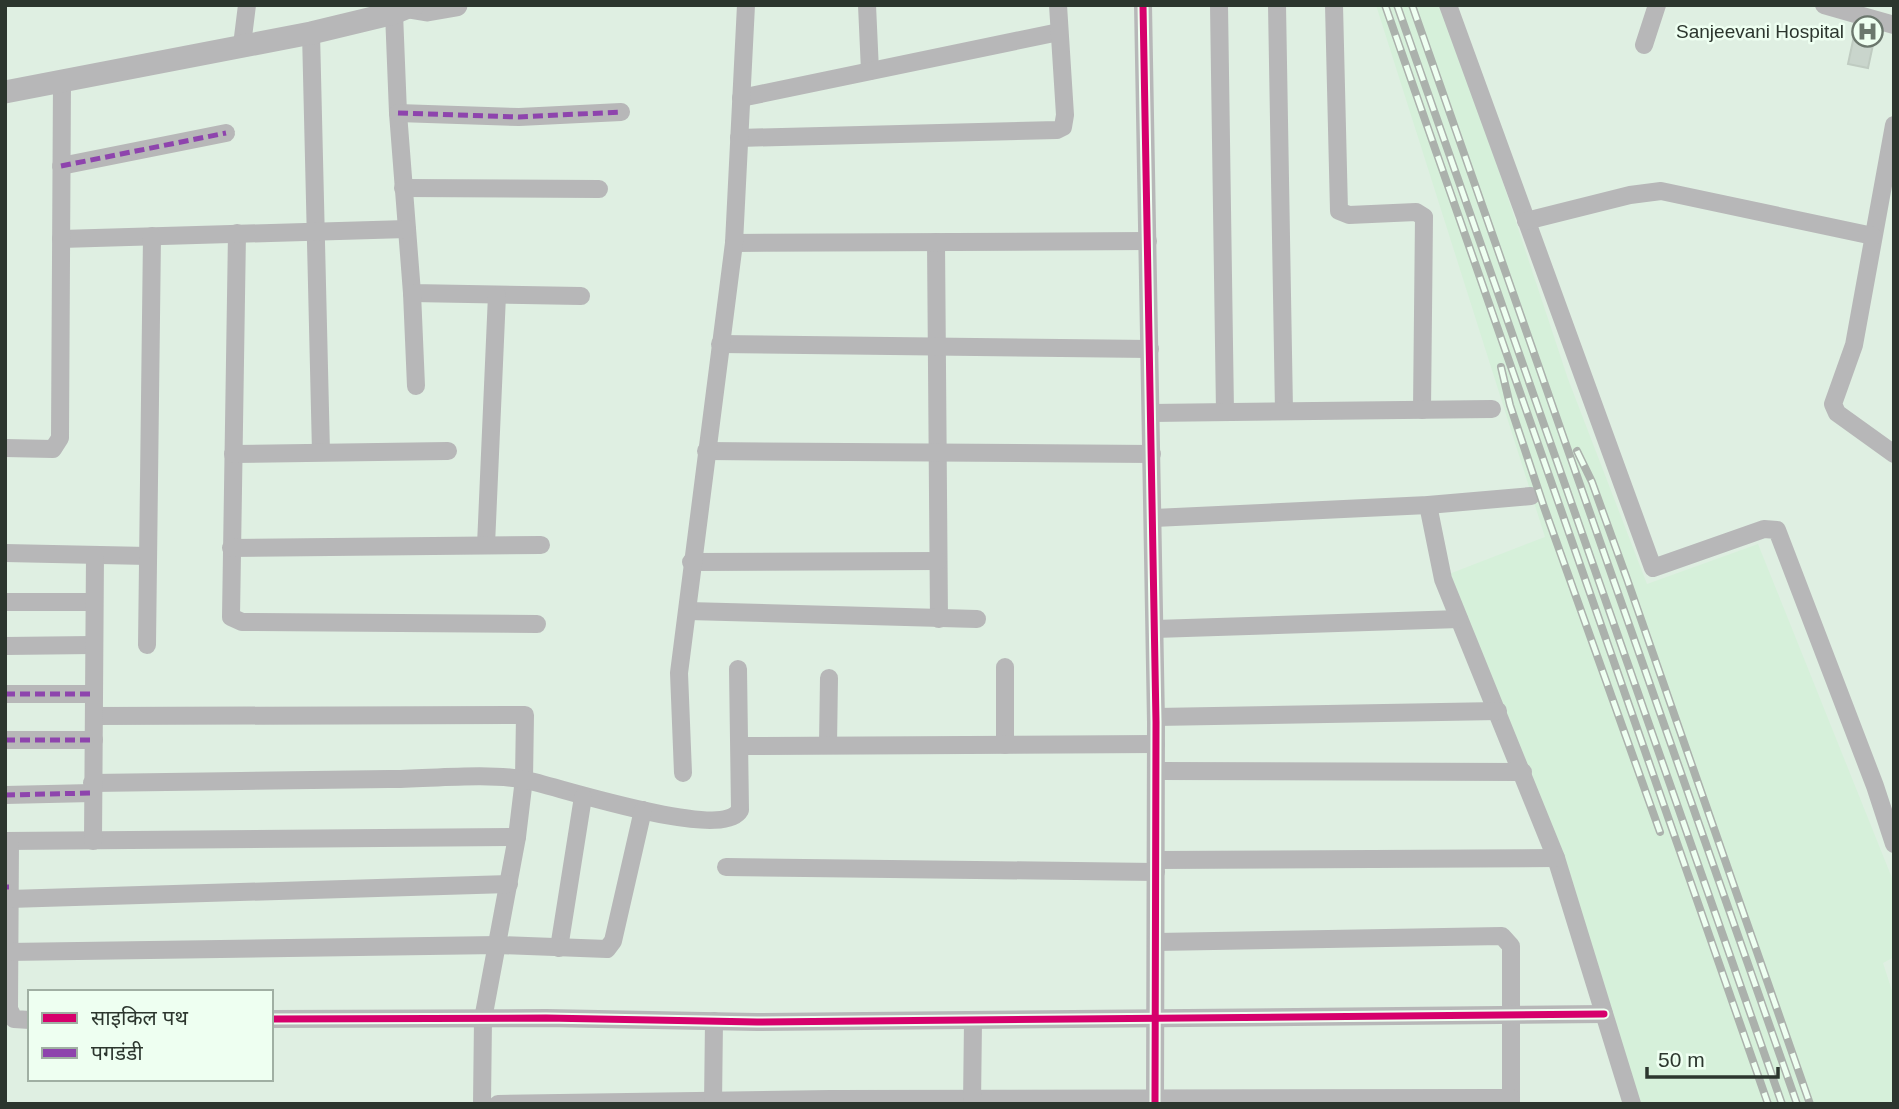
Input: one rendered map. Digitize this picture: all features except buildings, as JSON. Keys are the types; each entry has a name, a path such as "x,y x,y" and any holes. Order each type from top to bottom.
{"street":[{"path":"242,45 247,5"},
{"path":"5,92 310,33 405,9 427,10 456,5"},
{"path":"683,773 680,673 691,562 733,243 746,5"},
{"path":"867,5 870,71"},
{"path":"739,138 1057,130 1063,127 1065,115 1058,5"},
{"path":"1143,5 1154,518 1155,1101"},
{"path":"1219,5 1225,412"},
{"path":"1277,5 1284,411"},
{"path":"1334,5 1339,211 1349,215 1416,212 1424,217 1422,410"},
{"path":"1448,5 1653,568 1764,530 1777,530 1875,786 1894,844"},
{"path":"1644,45 1657,5"},
{"path":"1824,5 1894,25"},
{"path":"405,9 398,113 412,293 416,386"},
{"path":"741,98 1059,32"},
{"path":"310,33 321,452"},
{"path":"5,448 53,449 59,443 62,81"},
{"path":"398,113 519,117 621,112"},
{"path":"1893,453 1833,409 1854,345 1894,125"},
{"path":"61,166 226,133"},
{"path":"403,188 599,189"},
{"path":"1526,221 1630,195 1661,191 1873,236"},
{"path":"61,239 407,229"},
{"path":"237,233 230,611 236,621 537,624"},
{"path":"147,645 152,236"},
{"path":"733,243 1148,241"},
{"path":"936,242 939,619"},
{"path":"412,293 581,296"},
{"path":"486,545 497,295"},
{"path":"720,344 1150,349"},
{"path":"1151,413 1492,409"},
{"path":"233,454 448,451"},
{"path":"706,451 1152,454"},
{"path":"1154,518 1428,505 1531,496"},
{"path":"1428,505 1440,569 1556,858 1632,1104"},
{"path":"231,548 541,545"},
{"path":"5,553 148,556"},
{"path":"93,841 95,555"},
{"path":"691,562 938,561"},
{"path":"5,602 94,602"},
{"path":"688,611 977,619"},
{"path":"1155,629 1459,619"},
{"path":"5,646 93,645"},
{"path":"1005,667 1005,745"},
{"path":"5,795 92,788 524,779 583,797 643,810 700,820 729,820 737,817 740,810 738,668"},
{"path":"828,745 829,678"},
{"path":"5,694 94,694"},
{"path":"1156,717 1498,711"},
{"path":"94,716 519,713 527,719 517,837 483,1019 482,1104"},
{"path":"5,740 94,740"},
{"path":"740,746 1156,744"},
{"path":"1156,771 1523,772"},
{"path":"559,948 583,797"},
{"path":"7,940 498,944 600,950 611,947 643,810"},
{"path":"28,1020 14,1019 10,1015 7,940 8,841 517,837"},
{"path":"726,867 1156,866 1556,858"},
{"path":"8,891 509,884"},
{"path":"498,1104 1511,1101 1511,946 1502,936 1156,942"},
{"path":"273,1019 973,1021 1604,1014"},
{"path":"713,1102 714,1021"},
{"path":"973,1021 973,1101"}],"shaded area":[{"path":"1376,5 1444,5 1568,379 1647,584 1758,544 1894,883 1894,957 1883,963 1894,997 1894,1104 1638,1104 1449,574 1545,537"}],"railway":[{"path":"1385,5 1768,1104"},
{"path":"1397,5 1782,1104"},
{"path":"1412,5 1797,1104"},
{"path":"1501,367 1510,405 1544,507 1660,832"},
{"path":"1577,451 1592,482 1627,579 1810,1104"}],"marked path":[{"path":"398,113 519,117 621,112"},
{"path":"61,166 226,133"},
{"path":"5,694 94,694"},
{"path":"5,740 94,740"},
{"path":"5,795 92,793"}],"cycle path":[{"path":"1143,5 1156,722 1155,1104"},
{"path":"273,1019 546,1018 757,1022 1604,1014"}],"place":[{"name":"Sanjeevani Hospital","path":"1867,31"}]}
